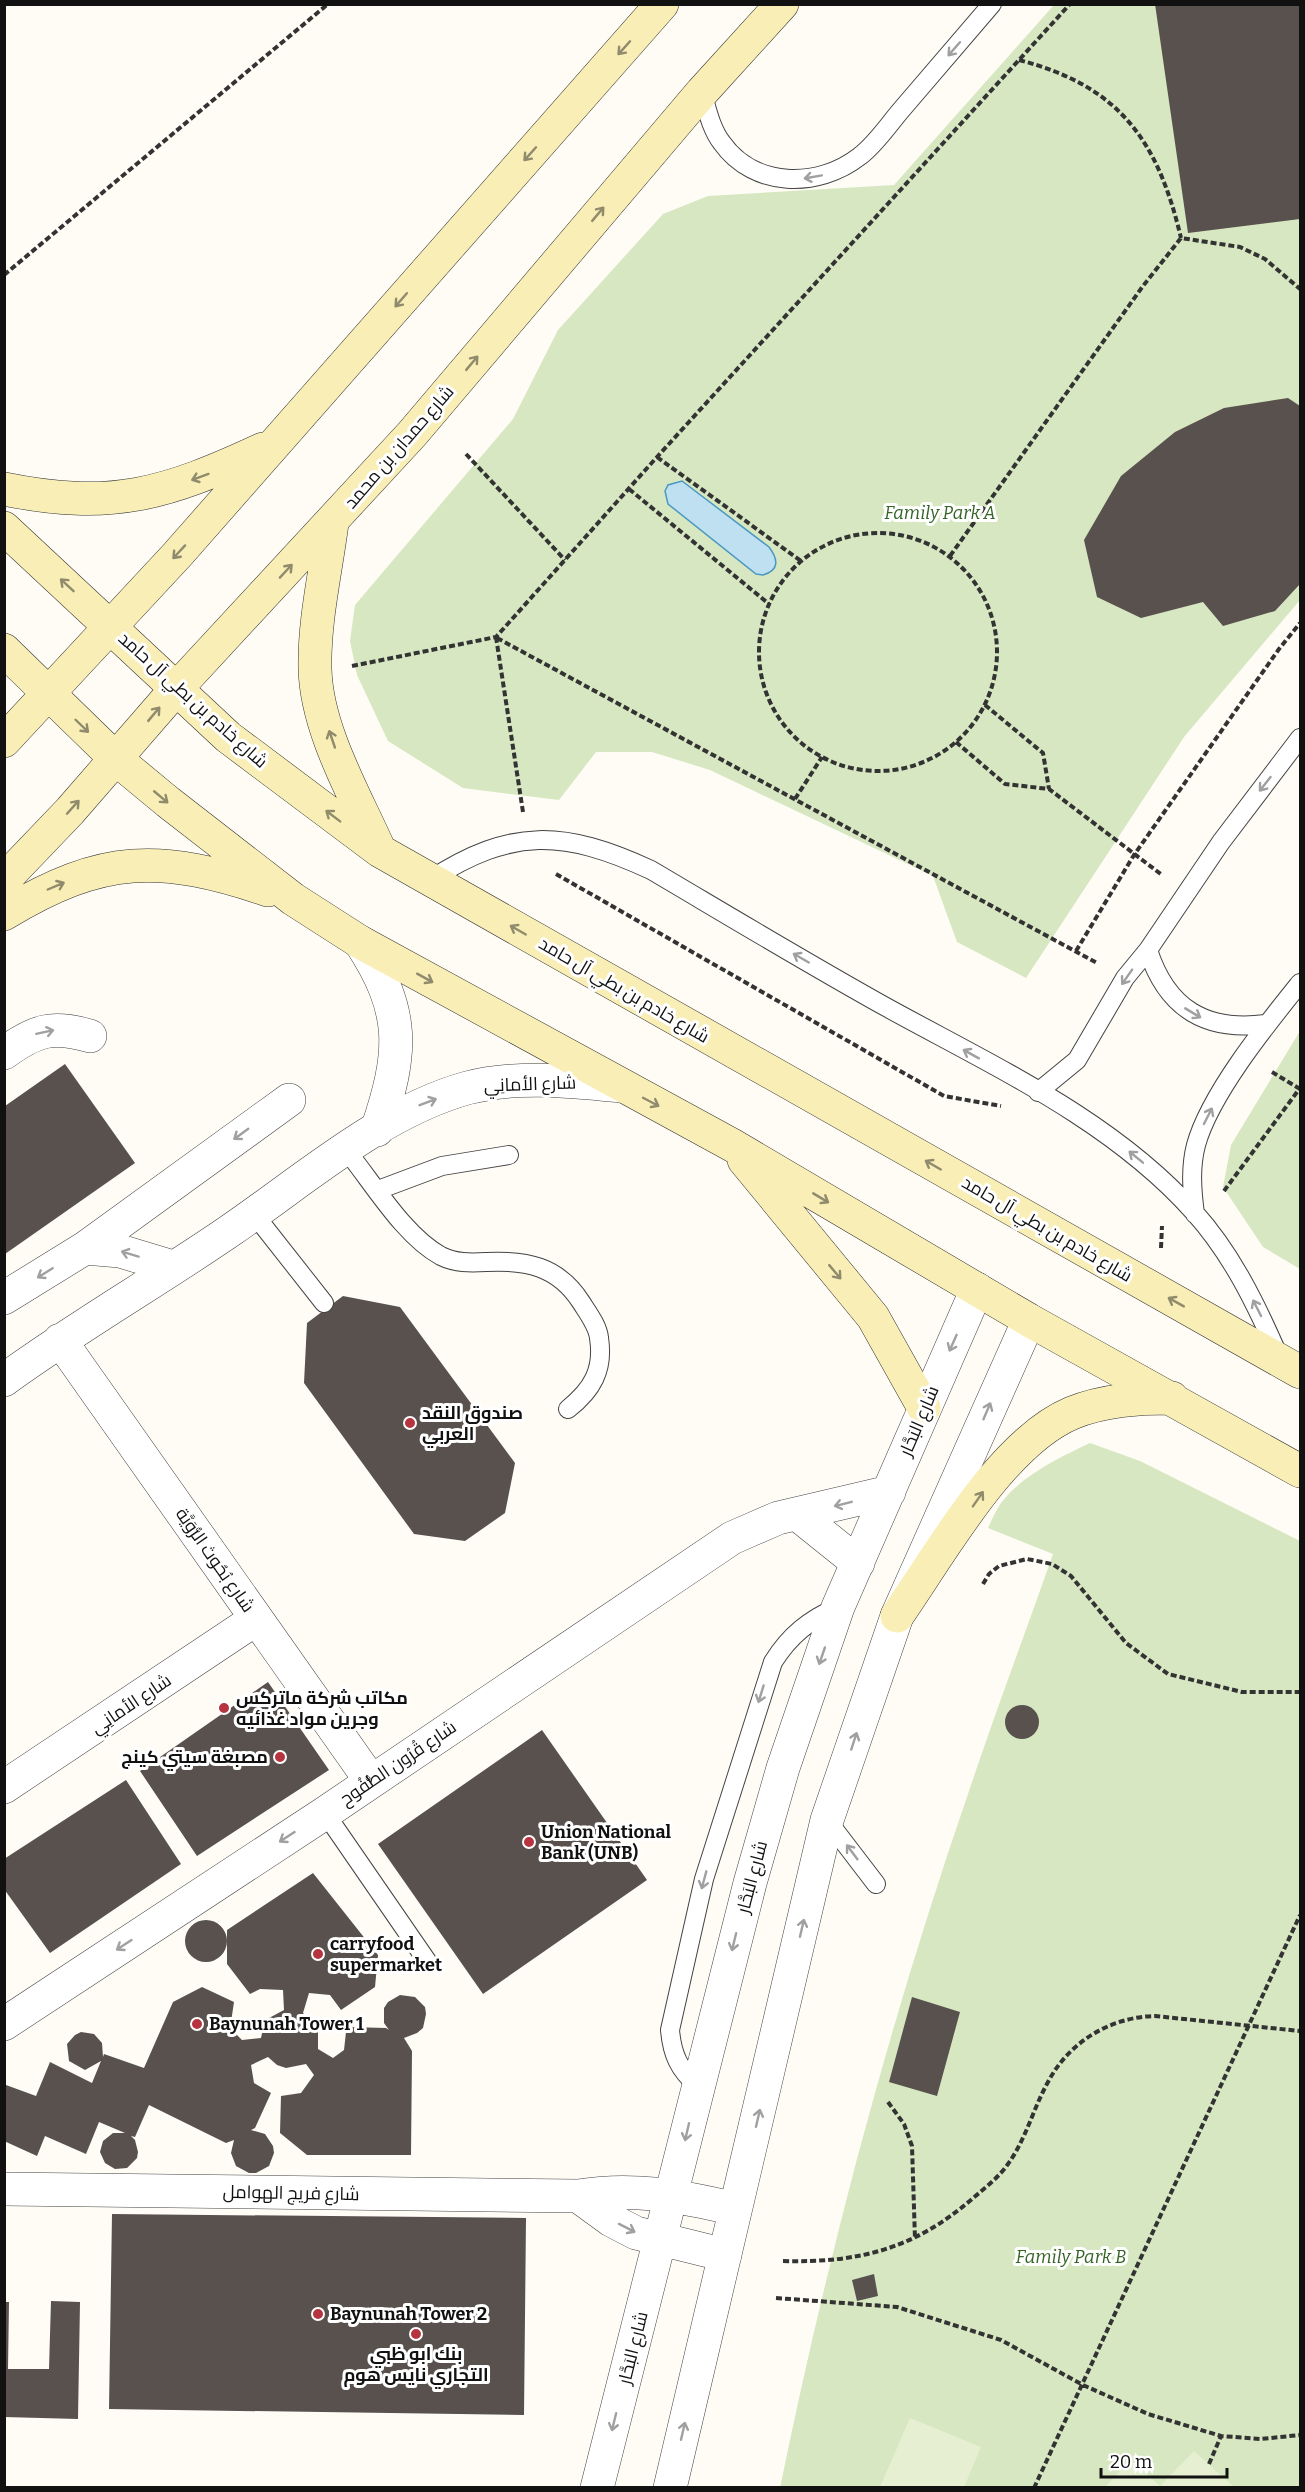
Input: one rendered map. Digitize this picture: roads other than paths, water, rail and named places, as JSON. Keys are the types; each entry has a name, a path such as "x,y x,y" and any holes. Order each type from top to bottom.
{"street":[{"path":"4,741 273,445 662,4"},
{"name":"شارع حمدان بن محمد","path":"4,880 116,759 176,689 412,434 702,92 782,4"},
{"path":"4,489 49,498 98,500 158,492 215,472 273,445"},
{"path":"332,523 321,610 317,678 321,708 339,760 380,851"},
{"name":"شارع خادم بن بطي آل حامد","path":"4,528 245,751 380,851 1291,1367"},
{"path":"4,650 116,759 293,899 360,942 732,1145 1029,1320 1300,1471"},
{"path":"4,914 39,893 82,875 131,864 170,866 222,875 293,899"},
{"path":"360,942 381,975 394,1012 396,1051 390,1090 377,1130"},
{"path":"4,1053 27,1037 47,1030 69,1030 90,1036"},
{"name":"شارع الأمانِي","path":"4,1380 60,1340 254,1214 346,1150 421,1104 469,1088 530,1081 570,1081 621,1086"},
{"path":"4,1298 85,1248 289,1100"},
{"path":"732,1145 873,1317 924,1408"},
{"path":"85,1248 120,1251 173,1267"},
{"name":"شارع البَحَّار","path":"597,2487 750,1883 776,1791 838,1607 976,1289"},
{"path":"670,2487 827,1820 897,1616 1029,1320"},
{"name":"شارع بُحُوث الرُّوَيَّة","path":"60,1340 370,1781"},
{"path":"897,1616 1011,1456 1071,1413 1135,1398 1172,1398"},
{"name":"شارع قُرُون الطُّفُوح","path":"4,2024 325,1813 732,1538 761,1524 889,1492"},
{"path":"797,1514 858,1563"},
{"name":"شارع الأمانِي","path":"4,1787 256,1619"},
{"name":"شارع فريج الهوامل","path":"4,2189 578,2196 606,2191 671,2194 735,2209"},
{"path":"578,2196 611,2220 636,2233 724,2255"}],"lane":[{"path":"702,92 713,128 722,143 741,163 766,176 796,180 825,175 862,155 992,4"},
{"path":"1038,1092 1077,1060 1125,978 1148,950 1221,842 1300,738"},
{"path":"429,880 462,859 527,840 568,841 607,850 651,870 1038,1092 1110,1136 1155,1172 1196,1214 1229,1260 1291,1367"},
{"path":"1148,950 1155,972 1166,990 1191,1012 1222,1025 1244,1027 1266,1024"},
{"path":"1196,1214 1192,1168 1204,1124 1266,1024 1300,983"},
{"path":"346,1150 424,1245 443,1257 465,1263 519,1261 548,1270 572,1288 599,1333 602,1355 597,1377 586,1395 568,1409"},
{"path":"378,1190 442,1166 510,1155"},
{"path":"254,1214 324,1303"},
{"path":"698,2086 677,2063 671,2046 670,2030 704,1879 773,1662 784,1643 800,1628 838,1607"},
{"path":"325,1813 427,1961"},
{"path":"827,1820 876,1884"}],"water":[{"path":"682,481 769,547 776,560 775,567 769,573 756,574 668,504 665,491 668,485"}],"place":[{"name":"صندوق النقد العربي","path":"410,1423"},
{"name":"مكاتب شركة ماتركس وجرين مواد غذائيه","path":"224,1708"},
{"name":"مصبغة سيتي كينج","path":"280,1757"},
{"name":"Union National Bank (UNB)","path":"529,1842"},
{"name":"carryfood supermarket","path":"318,1954"},
{"name":"Baynunah Tower 1","path":"197,2024"},
{"name":"Baynunah Tower 2","path":"318,2314"},
{"name":"بنك ابو ظبي التجاري نايس هوم","path":"416,2334"}],"park label":[{"name":"Family Park A","path":"940,513"},
{"name":"Family Park B","path":"1071,2257"}]}
